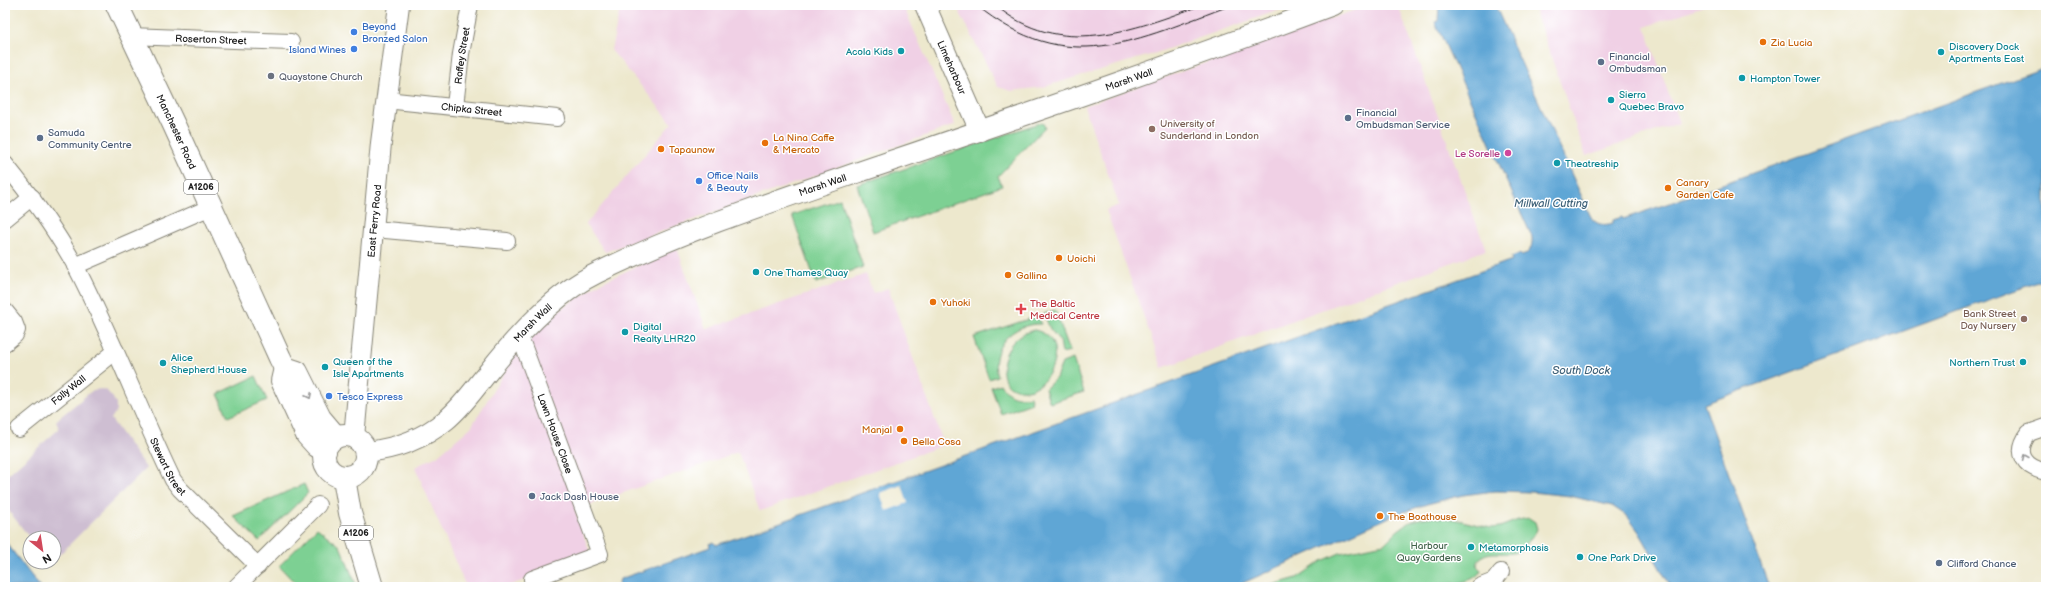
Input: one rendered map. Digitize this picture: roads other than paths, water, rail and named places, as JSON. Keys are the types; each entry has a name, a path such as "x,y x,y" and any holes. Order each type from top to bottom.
{"main road":[{"name":"Manchester Road","path":"117,5 130,36 174,125 268,335 286,368 282,381 307,435 317,446 345,444"},
{"path":"345,444 366,459 362,470 356,474 344,478 338,476 328,468 324,458 345,444"},
{"name":"A1206","path":"344,478 350,513 372,587"}],"street":[{"name":"East Ferry Road","path":"345,444 374,230 386,100 399,5"},
{"name":"Roffey Street","path":"455,106 461,54 470,5"},
{"name":"Limeharbour","path":"925,5 980,130"},
{"name":"Marsh Wall","path":"345,444 390,449 430,431 446,420 463,403 518,334 555,301 594,274 671,240 723,221 1333,5"},
{"name":"Roserton Street","path":"130,36 291,42"},
{"name":"Chipka Street","path":"386,100 455,106 557,118"},
{"name":"Stewart Street","path":"5,164 32,197 75,266 116,351 173,480 180,489 258,566"},
{"path":"5,219 32,197"},
{"path":"75,266 211,207"},
{"path":"374,230 507,241"},
{"path":"5,311 14,322 17,330 15,335 5,343"},
{"name":"Lawn House Close","path":"518,334 600,554 532,579"},
{"name":"Folly Wall","path":"19,429 116,351"},
{"path":"2046,427 2030,433 2022,446 2024,459 2029,466 2046,472"},
{"path":"236,587 318,505"},
{"path":"1479,587 1494,581 1501,572"}],"water":[{"name":"South Dock","path":"1439,5 1495,5 1590,215 1594,221 1600,224 1613,223 1613,220 1622,217 1623,219 1678,200 2046,67 2046,279 1704,404 1769,587 1671,587 1639,532 1627,516 1612,506 1570,496 1531,492 1495,491 1463,495 1427,504 1392,516 1234,587 618,587 620,579 710,547 709,544 714,542 716,545 1512,260 1511,257 1520,254 1522,256 1525,255 1532,243 1532,237 1435,22 1438,21"},
{"path":"5,541 22,563 22,570 27,570 40,587 5,587"}],"tram line":[{"path":"976,5 1009,28 1041,41 1072,47 1102,46 1133,40 1232,5"},
{"path":"995,5 1020,22 1045,32 1071,36 1097,35 1123,30 1150,23 1202,5"}],"place":[{"name":"Beyond Bronzed Salon","path":"354,32"},
{"name":"Zia Lucia","path":"1763,42"},
{"name":"Island Wines","path":"354,49"},
{"name":"Acola Kids","path":"901,51"},
{"name":"Discovery Dock Apartments East","path":"1941,52"},
{"name":"Financial Ombudsman","path":"1601,62"},
{"name":"Quaystone Church","path":"271,76"},
{"name":"Hampton Tower","path":"1742,78"},
{"name":"Sierra Quebec Bravo","path":"1611,100"},
{"name":"Financial Ombudsman Service","path":"1348,118"},
{"name":"University of Sunderland in London","path":"1152,129"},
{"name":"Samuda Community Centre","path":"40,138"},
{"name":"La Nina Caffe & Mercato","path":"765,143"},
{"name":"Tapaunow","path":"661,149"},
{"name":"Le Sorelle","path":"1508,153"},
{"name":"Theatreship","path":"1557,163"},
{"name":"Office Nails & Beauty","path":"699,181"},
{"name":"Canary Garden Cafe","path":"1668,188"},
{"name":"Uoichi","path":"1059,258"},
{"name":"One Thames Quay","path":"756,272"},
{"name":"Gallina","path":"1008,275"},
{"name":"Yuhoki","path":"933,302"},
{"name":"The Baltic Medical Centre","path":"1021,309"},
{"name":"Bank Street Day Nursery","path":"2024,319"},
{"name":"Digital Realty LHR20","path":"625,332"},
{"name":"Northern Trust","path":"2023,362"},
{"name":"Alice Shepherd House","path":"163,363"},
{"name":"Queen of the Isle Apartments","path":"325,367"},
{"name":"Tesco Express","path":"329,396"},
{"name":"Manjal","path":"900,429"},
{"name":"Bella Cosa","path":"904,441"},
{"name":"Jack Dash House","path":"532,496"},
{"name":"The Boathouse","path":"1380,516"},
{"name":"Metamorphosis","path":"1471,547"},
{"name":"One Park Drive","path":"1580,557"},
{"name":"Clifford Chance","path":"1939,563"}],"water label":[{"name":"Millwall Cutting","path":"1551,203"}],"park label":[{"name":"Harbour Quay Gardens","path":"1429,550"}]}
